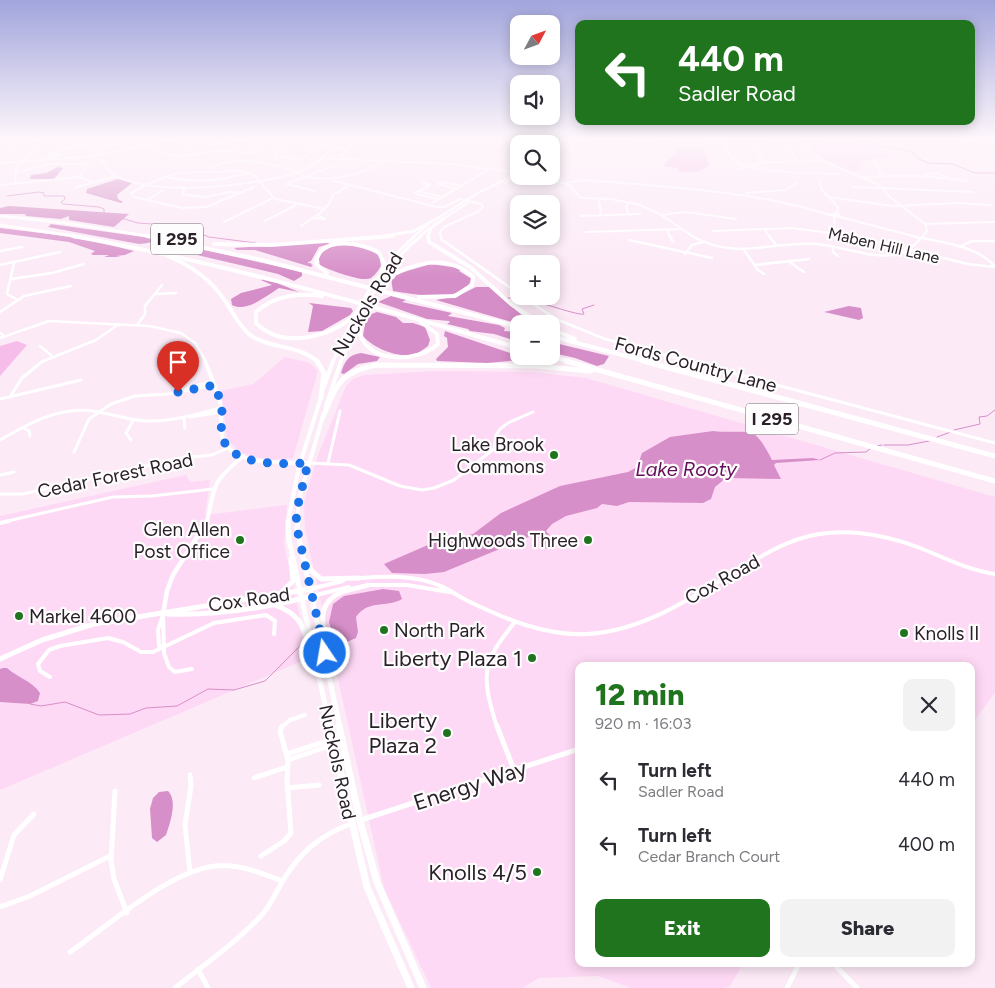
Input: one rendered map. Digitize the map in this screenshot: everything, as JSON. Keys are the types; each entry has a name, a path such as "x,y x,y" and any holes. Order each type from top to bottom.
{"highway":[{"name":"I 295","path":"0,216 85,225 197,243 350,281 510,325"},
{"path":"197,243 266,246 384,237 414,231 441,218"},
{"path":"441,218 428,231 426,236 429,242 470,266 508,302 528,315"},
{"name":"I 295","path":"0,225 147,248 231,267 510,345"},
{"path":"350,281 319,268 315,260 318,253 327,247 340,244 366,246 378,252 383,258 384,265 379,279"},
{"path":"147,248 181,261 208,278 242,327 252,336 266,343 316,359 322,365 324,372 321,398"},
{"path":"383,282 406,268 431,263 459,267 469,273 473,280 470,288 463,293 442,298 421,298 385,291"},
{"path":"342,298 308,294 283,297 261,307 255,315 255,320 260,328 271,334 287,337 307,337 332,330 361,313"},
{"path":"361,313 360,327 362,340 369,348 378,353 394,357 414,358 429,354 437,347 438,337 430,328 390,312"},
{"path":"560,333 595,347"},
{"name":"I 295","path":"560,338 995,456"},
{"name":"I 295","path":"560,359 995,481"},
{"path":"323,416 333,389 339,381 353,371 376,365 535,366 606,373"}],"main road":[{"name":"Nuckols Road","path":"411,988 367,887 351,824 320,675 300,591 288,520 301,464 333,360 379,279 405,243 469,200 498,184"},
{"name":"Nuckols Road","path":"423,988 377,882 360,821 310,589 296,514 308,463 338,363 361,313 409,245 441,218"},
{"path":"302,549 311,572 318,578 330,580 359,578"},
{"path":"278,595 290,587 293,582 292,550"},
{"path":"329,673 329,651 321,618 322,608 330,598 337,594 368,585"},
{"name":"Cox Road","path":"0,659 34,643 68,631 100,623 310,589"},
{"name":"Cox Road","path":"163,614 179,616 271,604 312,596"},
{"path":"271,604 290,610 301,620 320,675"}],"street":[{"path":"74,188 85,184"},
{"path":"147,184 131,192 132,196 182,208 206,207 254,187"},
{"path":"148,184 185,188 237,184"},
{"path":"261,184 274,198 324,209"},
{"path":"286,184 315,191"},
{"path":"343,184 439,207 457,199 469,200"},
{"path":"427,184 430,185 415,193 438,199"},
{"path":"438,184 458,189"},
{"path":"454,184 463,186"},
{"path":"432,203 466,184"},
{"path":"566,184 575,190 581,199 630,202 661,215 703,242 722,248 744,250 776,245 805,244 832,246 883,255 899,254 910,248 928,230 925,224 901,206 882,188 874,184"},
{"path":"629,184 738,194 801,206 834,217 960,247 980,254 995,267"},
{"path":"738,194 782,191 795,184"},
{"path":"820,184 828,197 838,207 837,214"},
{"path":"301,226 324,209 334,195 348,186"},
{"path":"854,187 973,192"},
{"path":"185,188 182,194 196,197 242,193"},
{"path":"147,200 164,190"},
{"path":"419,191 441,197"},
{"path":"828,197 885,206 958,203 991,205"},
{"path":"224,222 274,198"},
{"name":"Fords Country Lane","path":"469,200 481,204 482,209 446,225 440,232 441,239 510,288"},
{"path":"599,200 601,215"},
{"path":"629,215 626,207 630,202"},
{"path":"265,221 297,204"},
{"path":"661,215 686,212 736,220"},
{"path":"581,216 640,214"},
{"path":"830,215 837,214"},
{"path":"837,214 840,217"},
{"path":"312,218 325,219 317,215"},
{"path":"834,217 835,232"},
{"path":"925,224 995,222"},
{"path":"586,232 682,229"},
{"path":"764,229 776,245"},
{"name":"Maben Hill Lane","path":"713,231 764,229 835,232 910,248 968,264 995,267"},
{"path":"667,230 673,242"},
{"path":"629,240 685,254 712,258"},
{"path":"960,247 972,240 995,241"},
{"path":"685,254 692,245 703,242"},
{"path":"832,246 833,252 838,256"},
{"path":"0,251 22,248"},
{"path":"744,250 754,265 764,274"},
{"path":"0,265 60,252"},
{"path":"754,265 809,259"},
{"path":"787,261 804,272"},
{"path":"14,263 7,294 17,300"},
{"path":"11,279 52,273 84,264"},
{"path":"137,325 145,314 145,306 162,285"},
{"path":"0,312 17,300 40,291 71,286"},
{"path":"155,294 176,293"},
{"name":"Fords Country Lane","path":"535,305 556,319 605,339 995,443"},
{"path":"0,338 48,321 137,325 167,329 191,340 200,351 214,383 222,410 222,438 228,448 242,458 276,464 328,463 354,467 402,488 422,490 440,486 456,479 494,448 497,444 496,434 500,428 533,412"},
{"path":"10,397 12,391 28,370 51,355 92,343 108,335 118,324"},
{"path":"0,334 4,336"},
{"path":"40,346 51,355"},
{"path":"0,399 81,380"},
{"path":"74,452 87,422 97,412 125,398 178,392 214,383"},
{"path":"0,440 62,412 83,410 133,420 161,421 222,410"},
{"path":"328,463 340,411"},
{"path":"184,418 185,428"},
{"path":"131,440 126,433 133,420"},
{"path":"24,428 29,432 30,436"},
{"name":"Cedar Forest Road","path":"0,494 31,493 182,458 212,455 228,448"},
{"path":"192,669 172,671 163,648 159,646 157,636 159,622 163,614 167,591 173,575 207,522 213,488 220,476 242,458"},
{"path":"0,475 14,472"},
{"path":"0,524 113,497 152,496 213,488"},
{"name":"Cox Road","path":"310,589 359,578 392,577 415,579 440,585 515,622 539,630 590,634 623,629 647,620 788,542 825,533 859,533 891,539 919,548 969,569 995,574"},
{"name":"Cox Road","path":"312,596 368,585 407,585 452,592"},
{"path":"50,678 40,671 38,664 49,650 60,646 108,638 124,642 141,652 152,652 214,623 266,615 272,616 276,621 274,634"},
{"path":"514,770 492,708 486,678 492,652 515,622"},
{"path":"261,856 284,841 291,833 287,788 287,757 281,736 281,726 289,719 305,715"},
{"path":"287,757 334,742"},
{"name":"Energy Way","path":"175,988 260,917 273,900 282,881 298,857 308,846 327,833 575,750"},
{"path":"254,778 287,767"},
{"path":"190,775 191,786 185,825 190,872"},
{"path":"287,788 319,785"},
{"path":"115,791 116,802 112,820 110,856 112,876 127,913"},
{"path":"0,880 12,837 20,825 34,814"},
{"path":"0,907 36,895 79,869 110,856"},
{"path":"70,952 190,872 207,867 229,866 282,881"},
{"path":"787,988 798,967"},
{"path":"837,967 857,988"},
{"path":"198,969 208,988"}],"shaded area":[{"path":"102,184 131,184 117,195 118,199 123,202 121,203 86,193 87,189"},
{"path":"9,206 129,214 114,227 69,220 69,216 61,219 26,216 25,214 0,214 0,208"},
{"path":"51,224 158,239 139,244 48,227"},
{"path":"0,228 74,237 72,238 134,251 116,256 121,257 104,257 109,255 93,255 91,254 95,251 69,242 0,233"},
{"path":"328,242 329,244 319,247 311,261 307,263 313,265 311,267 255,250 237,250 234,248"},
{"path":"357,244 379,254 381,266 371,278 362,279 350,276 320,265 318,254 333,246"},
{"path":"205,250 302,272 302,276 294,281 278,274 197,255"},
{"path":"431,264 459,268 461,270 459,271 472,279 466,287 448,295 437,296 393,291 391,279 394,279 397,274"},
{"path":"265,278 299,292 279,288 250,305 238,307 232,305 231,299 241,293 272,285 261,280"},
{"path":"476,287 489,287 522,315 510,315 510,321 436,300 458,296"},
{"path":"391,296 406,300 402,302 452,313 448,316 499,325 505,328 504,331 510,331 510,339 494,334 470,331 447,324 449,321 427,319 378,302"},
{"path":"309,303 351,308 353,311 350,315 322,331 308,332 313,306"},
{"path":"377,312 396,317 403,323 413,323 425,327 430,340 428,346 415,354 404,355 391,353 372,344 363,336 365,323 369,315"},
{"path":"445,331 510,353 510,361 487,363 437,361 436,359 448,347 447,338 444,336"},
{"path":"17,341 27,345 0,376 0,346"},
{"path":"560,344 609,356 604,364 597,366 560,355"},
{"path":"361,353 380,357 377,361 358,364 344,374 341,373 348,359 353,355"},
{"path":"285,357 310,363 318,371 293,458 274,460 250,456 239,451 227,439 221,391 253,384"},
{"path":"434,371 531,372 586,378 995,497 995,693 975,720 975,662 575,662 575,967 741,967 730,986 724,988 632,988 598,976 539,978 522,988 431,988 384,888 305,529 304,502 318,455 346,386 353,379 364,375"},
{"path":"186,475 190,482 210,480 205,515 287,505 284,544 309,658 0,790 0,516"}],"water":[{"path":"849,306 861,308 863,318 859,320 824,312"},
{"name":"Lake Rooty","path":"713,431 750,432 760,440 772,460 813,458 820,460 776,463 774,465 781,479 726,478 715,487 711,499 703,503 629,502 617,506 602,504 597,508 566,516 552,524 546,531 553,539 554,546 546,549 542,545 542,538 531,536 444,572 425,574 392,573 384,564 437,541 473,534 501,513 560,486 628,472 637,467 642,453 670,437"},
{"path":"383,589 399,591 402,599 396,602 372,606 361,611 356,617 358,632 356,638 342,644 335,643 329,622 333,604 344,596"},
{"path":"7,668 29,682 40,693 38,701 30,704 0,702 0,669"},
{"path":"168,791 171,795 173,806 171,818 166,835 157,842 152,838 150,809 153,798 159,792"}],"waterway":[{"path":"7,196 39,192 44,193 44,196 64,196 65,199 61,202 63,204 99,207 104,209 104,213 138,223 180,226 209,237 256,243"},
{"path":"259,248 311,264"},
{"path":"320,264 371,278"},
{"path":"395,284 456,292"},
{"path":"466,295 496,297"},
{"path":"547,305 581,314 584,314 582,309 594,305"},
{"path":"954,430 980,424 979,417 987,416 995,410"},
{"path":"937,437 951,432"},
{"path":"884,445 908,445 929,441"},
{"path":"877,446 882,445"},
{"path":"820,460 835,453 866,452 870,449"},
{"path":"30,704 41,706 65,702 99,715 130,714 146,708 177,706 208,689 234,690 265,681 301,645"}],"place":[{"name":"Lake Brook Commons","path":"554,455"},
{"name":"Glen Allen Post Office","path":"240,540"},
{"name":"Highwoods Three","path":"588,540"},
{"name":"Markel 4600","path":"19,616"},
{"name":"North Park","path":"384,630"},
{"name":"Knolls II","path":"904,633"},
{"name":"Liberty Plaza 1","path":"532,658"},
{"name":"Liberty Plaza 2","path":"447,733"},
{"name":"Knolls 4/5","path":"537,872"}],"route":[{"path":"178,392 215,385 221,408 222,438 228,448 242,458 276,464 308,463 297,509 296,524 325,653"}]}
